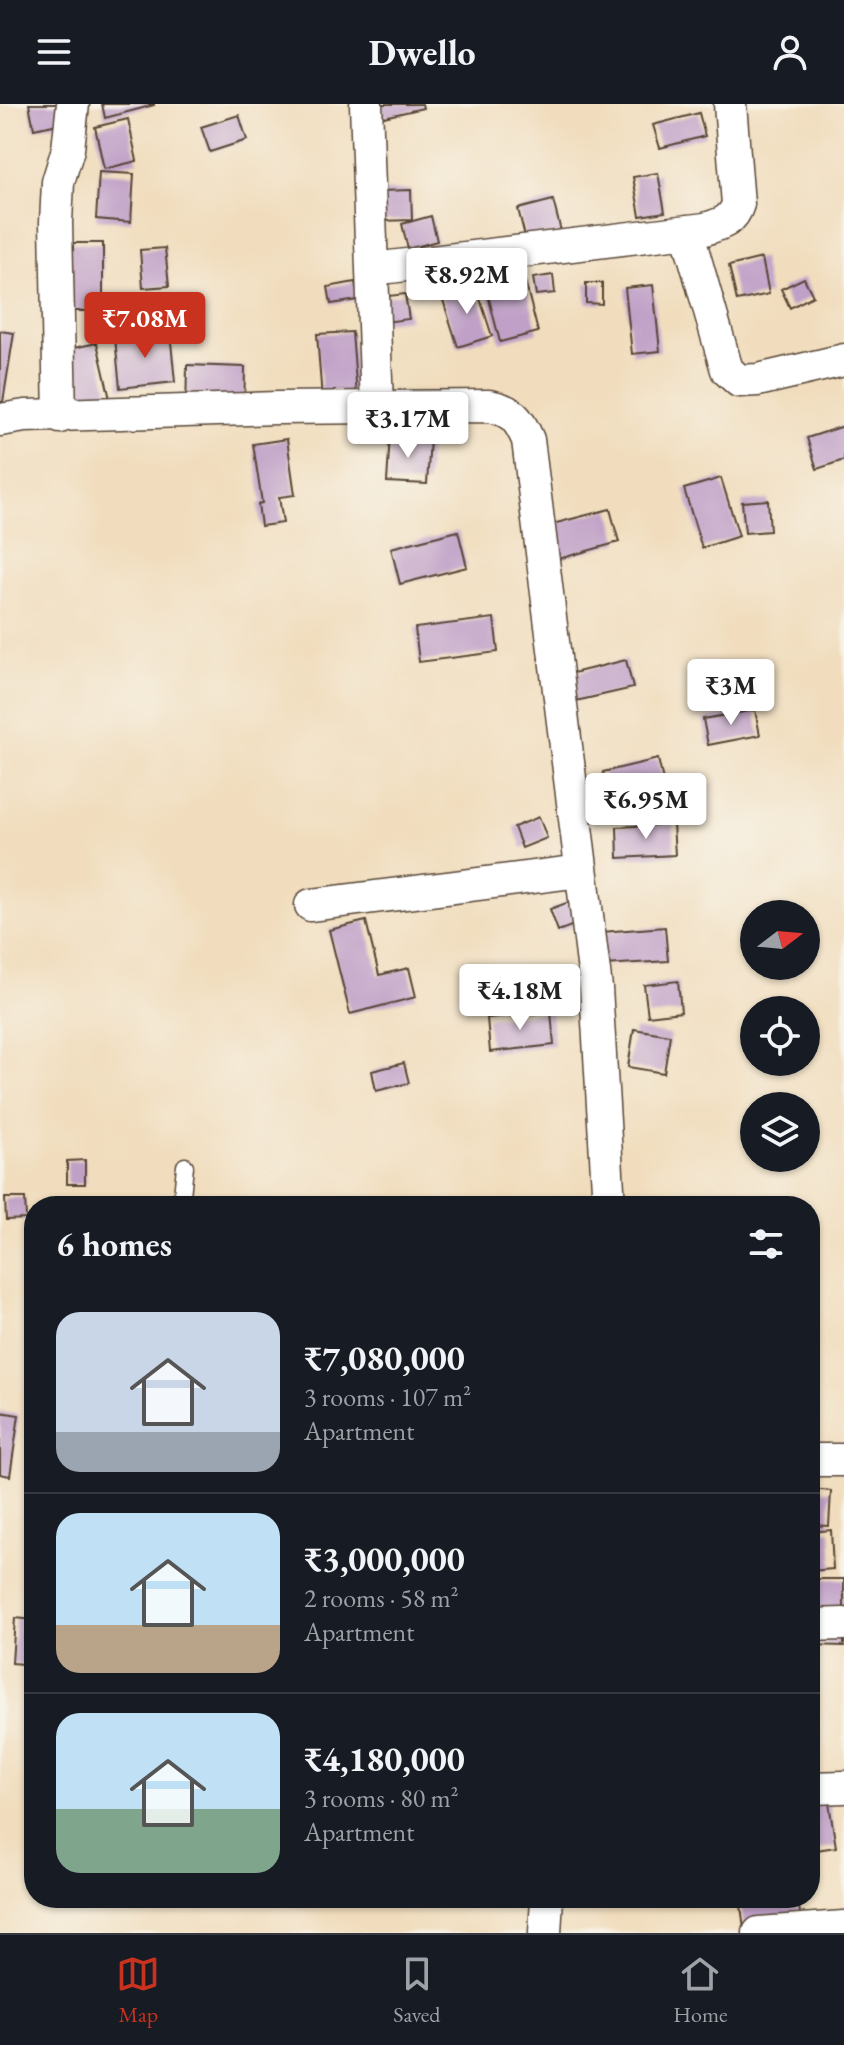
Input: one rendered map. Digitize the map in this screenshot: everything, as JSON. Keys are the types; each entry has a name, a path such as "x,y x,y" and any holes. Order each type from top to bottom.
{"street":[{"path":"60,417 56,222 58,182 68,149 73,104"},
{"path":"366,104 377,407"},
{"path":"373,269 687,231 726,222 735,214 738,204 730,104"},
{"path":"687,231 727,370 739,381 758,380 844,360"},
{"path":"0,420 25,416 489,406 507,410 520,421 528,440 596,988 608,1196"},
{"path":"311,905 581,871"},
{"path":"820,1460 844,1460"},
{"path":"820,1625 844,1624"},
{"path":"820,1788 844,1787"},
{"path":"545,1933 546,1908"},
{"path":"759,1933 844,1927"}],"lane":[{"path":"182,1196 185,1166"}],"building":[{"path":"29,104 69,104 72,121 34,129"},
{"path":"102,104 154,104 154,105 105,118"},
{"path":"371,104 422,104 423,108 375,119"},
{"path":"699,113 705,136 660,148 653,125"},
{"path":"239,115 247,140 210,152 201,127"},
{"path":"128,119 137,161 104,169 95,127"},
{"path":"99,172 134,174 131,222 96,219"},
{"path":"658,173 665,212 640,216 633,177"},
{"path":"411,190 412,220 380,221 379,191"},
{"path":"553,200 565,247 530,256 518,209"},
{"path":"431,216 437,241 408,249 402,224"},
{"path":"65,243 103,243 103,311 65,311"},
{"path":"165,248 169,286 143,288 140,250"},
{"path":"762,258 769,294 737,301 729,266"},
{"path":"553,275 555,293 536,295 533,278"},
{"path":"524,277 538,332 500,342 486,287"},
{"path":"804,278 813,296 790,308 781,289"},
{"path":"355,282 358,300 331,304 328,287"},
{"path":"586,283 602,283 602,304 586,303"},
{"path":"653,285 660,351 632,354 625,288"},
{"path":"476,286 492,336 458,347 442,297"},
{"path":"405,294 409,319 384,322 380,297"},
{"path":"0,331 14,333 3,402 0,402"},
{"path":"170,332 175,382 120,388 115,338"},
{"path":"352,332 357,396 322,399 317,334"},
{"path":"97,343 110,399 77,407 64,350"},
{"path":"187,365 245,367 244,416 186,415"},
{"path":"844,426 844,460 817,469 807,438"},
{"path":"390,435 430,439 427,484 387,482"},
{"path":"287,439 295,495 279,497 283,523 261,526 258,504 262,503 253,444"},
{"path":"721,478 739,536 702,548 684,489"},
{"path":"768,500 770,531 745,533 742,502"},
{"path":"610,509 619,542 555,560 545,526"},
{"path":"458,531 467,567 400,584 391,548"},
{"path":"494,618 498,652 419,662 415,628"},
{"path":"626,660 633,688 567,703 561,676"},
{"path":"755,710 760,735 708,745 703,719"},
{"path":"658,759 669,806 614,819 603,772"},
{"path":"539,817 547,838 522,848 514,827"},
{"path":"673,824 675,855 618,858 617,827"},
{"path":"569,902 577,924 558,931 550,909"},
{"path":"366,921 379,975 409,968 416,997 350,1014 329,930"},
{"path":"665,927 668,961 604,965 602,932"},
{"path":"678,981 681,1012 648,1016 644,985"},
{"path":"551,1012 554,1045 490,1052 487,1018"},
{"path":"634,1029 670,1035 664,1073 628,1067"},
{"path":"404,1063 409,1083 376,1091 372,1071"},
{"path":"85,1160 85,1184 67,1184 67,1161"},
{"path":"5,1198 24,1198 24,1219 6,1220"},
{"path":"0,1412 19,1415 10,1476 0,1474"},
{"path":"820,1490 831,1491 829,1526 820,1526"},
{"path":"831,1530 833,1569 820,1570 820,1531"},
{"path":"820,1579 844,1579 844,1646 820,1645"},
{"path":"15,1618 24,1619 24,1664 12,1663"},
{"path":"828,1797 836,1847 820,1849 820,1798"},
{"path":"741,1908 799,1908 801,1923 744,1929"}]}
